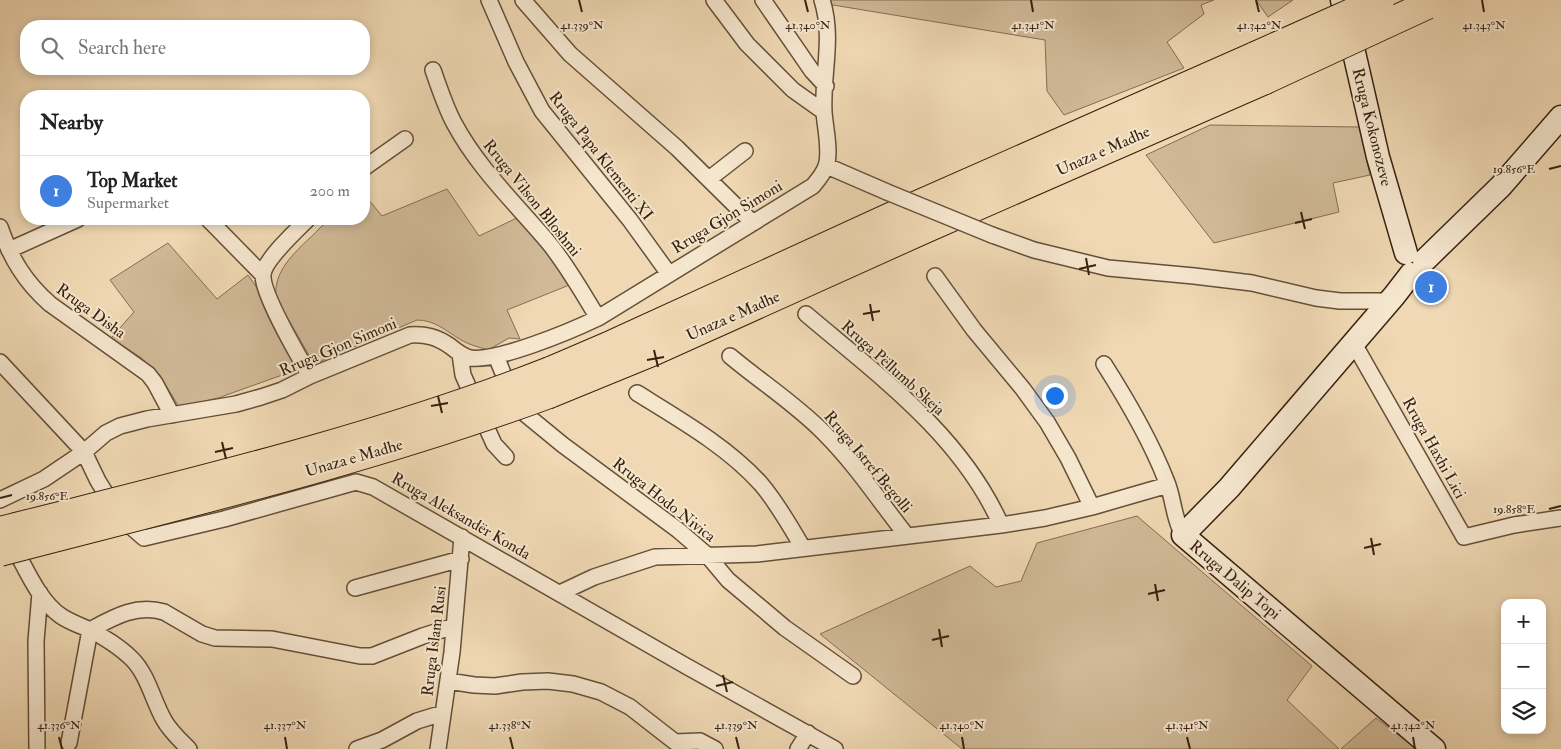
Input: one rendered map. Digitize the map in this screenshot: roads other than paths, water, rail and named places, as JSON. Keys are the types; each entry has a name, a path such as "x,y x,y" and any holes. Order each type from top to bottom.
{"highway":[{"name":"Unaza e Madhe","path":"6,526 338,442 484,397 549,383 654,351 928,228 1260,68 1380,0"},
{"name":"Unaza e Madhe","path":"1260,68 1351,40 1432,2"},
{"name":"Unaza e Madhe","path":"0,552 327,466 475,421 549,383"}],"street":[{"name":"Rruga Papa Klementi XI","path":"489,0 520,69 542,111 600,182 668,274"},
{"path":"523,0 570,54 677,148 753,223"},
{"path":"714,0 747,44 793,90 824,112"},
{"path":"764,0 812,71 826,86"},
{"path":"822,0 828,25 824,112 827,136 827,166 992,235 1034,250 1108,268 1194,276 1252,284 1332,300 1390,301"},
{"name":"Rruga Kokonozeve","path":"1342,0 1378,157 1414,263"},
{"name":"Rruga Vilson Blloshmi","path":"433,70 453,121 485,171 549,243 598,318"},
{"name":"Rruga Dalip Topi","path":"1434,749 1183,535 1229,488 1390,301 1414,263 1501,186 1561,117"},
{"path":"370,164 405,139"},
{"path":"709,178 746,151"},
{"name":"Rruga Gjon Simoni","path":"84,452 106,433 120,426 236,404 282,390 310,376 410,334 423,334 434,337 460,354 470,358 496,356 557,335 598,318 813,186 827,166"},
{"path":"9,250 65,225"},
{"path":"214,225 263,274 267,291 285,331 310,376"},
{"path":"263,274 278,250 302,225"},
{"name":"Rruga Disha","path":"0,227 22,275 35,291 50,304 148,374 172,415"},
{"path":"935,276 974,330 1023,389 1047,422 1068,458 1092,507"},
{"name":"Rruga Pëllumb Skeja","path":"806,314 911,404 956,452 979,482 992,504 1001,525"},
{"name":"Rruga Haxhi Lici","path":"1353,342 1464,537 1514,525 1561,518"},
{"path":"460,354 463,375 467,384 494,444 506,457"},
{"name":"Rruga Hodo Nivica","path":"496,356 511,394 524,413 563,445 678,530 706,555 728,580 785,628 853,676"},
{"name":"Rruga Istref Begolli","path":"730,356 806,416 825,434 866,482 907,536"},
{"path":"0,362 84,452 44,479 0,500"},
{"path":"1104,364 1150,445 1168,485 1177,524 1183,535"},
{"path":"637,393 689,425 735,460 754,478 784,515 803,548"},
{"name":"Rruga Aleksandër Konda","path":"84,452 121,518 144,538 224,519 356,482 373,487 686,666 836,749"},
{"path":"560,593 594,577 655,557 757,554 938,534 1045,518 1092,507 1168,485"},
{"path":"6,526 40,593 49,605 60,615 90,630 133,660 142,673 165,722 175,736 189,749"},
{"name":"Rruga Islam Rusi","path":"438,749 448,681 462,537"},
{"path":"355,588 461,559"},
{"path":"37,749 36,641 40,593"},
{"path":"90,630 125,612 149,609 164,612 202,634 215,638 272,639 360,656 372,656 454,626"},
{"path":"69,743 90,630"},
{"path":"448,681 495,686 548,681 573,684 601,692 630,707 675,742 700,742 715,749"},
{"path":"357,749 382,740 417,721 443,713"},
{"path":"798,749 808,733"}],"place":[{"name":"Top Market","path":"1431,287"}]}
